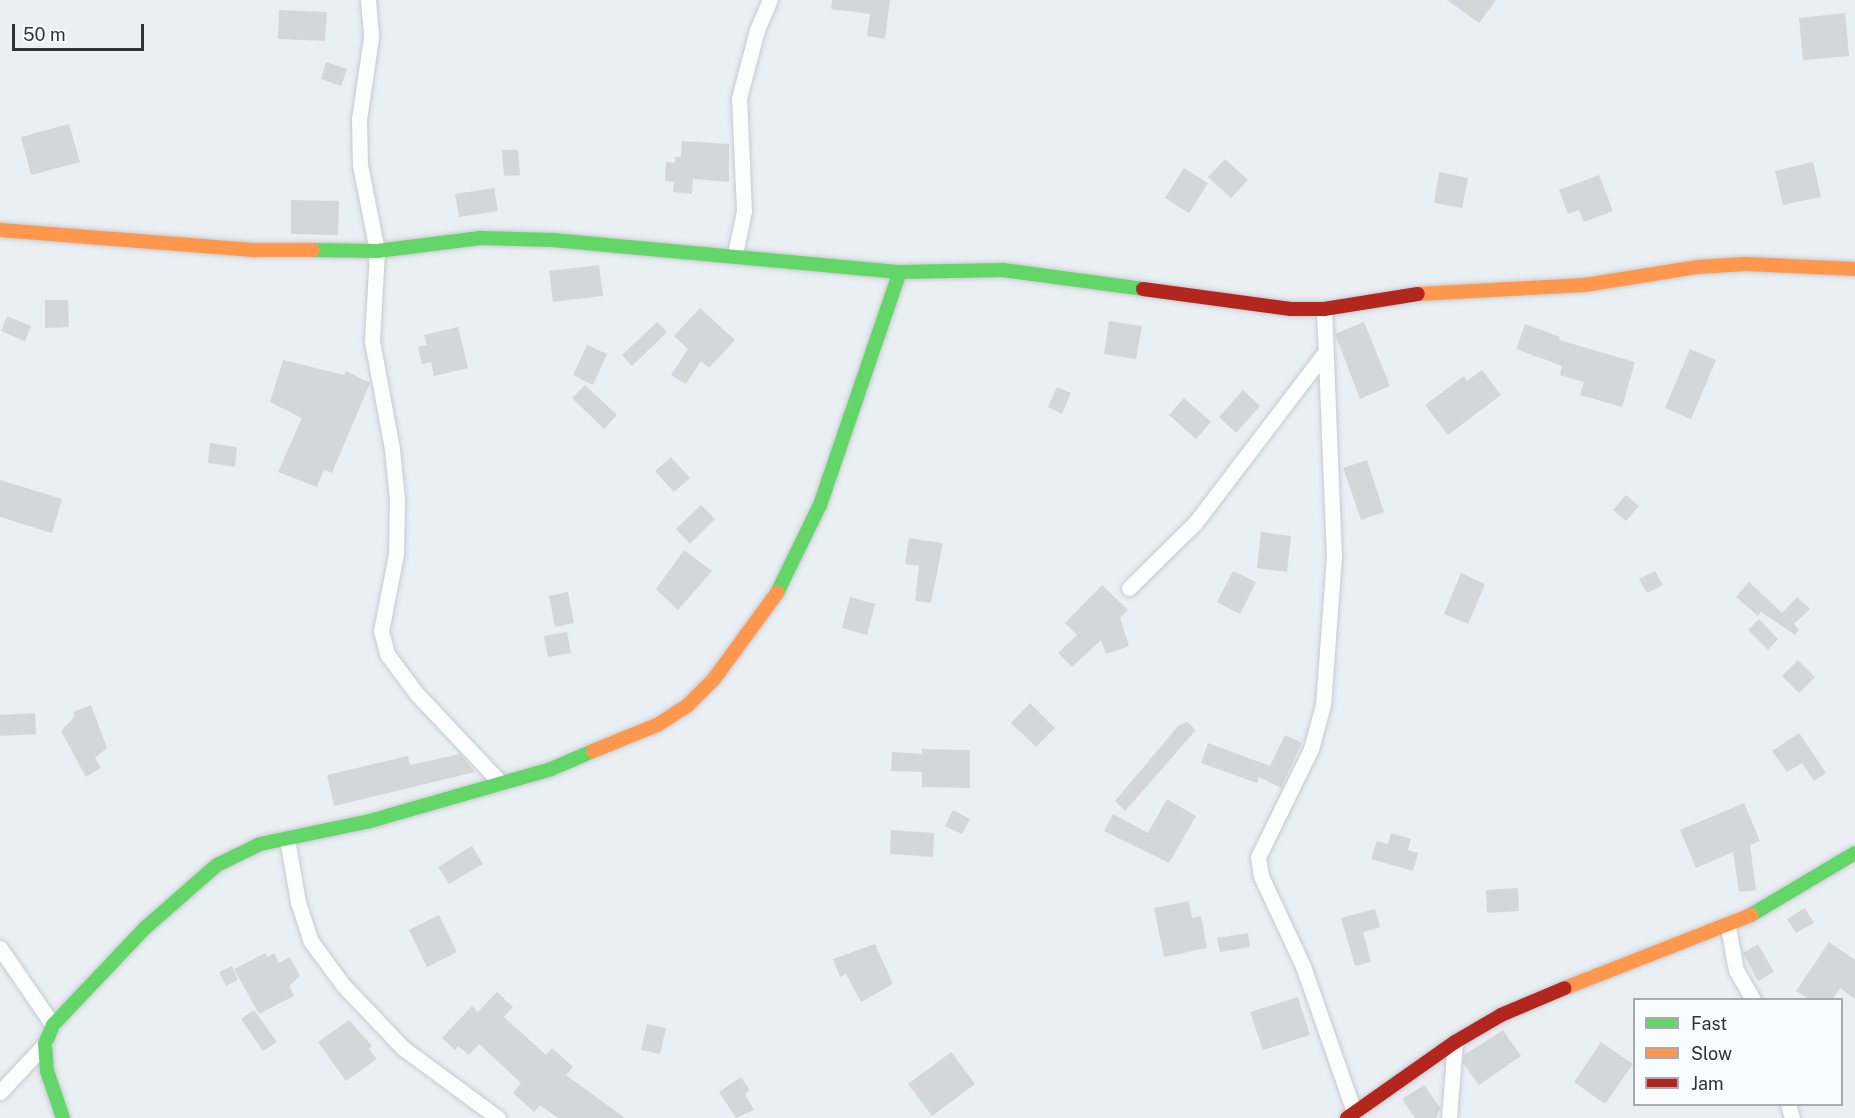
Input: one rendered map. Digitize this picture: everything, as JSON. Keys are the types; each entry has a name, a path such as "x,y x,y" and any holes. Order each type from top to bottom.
{"street":[{"path":"368,0 371,38 359,119 360,165 377,251 372,340 392,449 398,500 396,554 381,631 387,654 416,693 499,781"},
{"path":"735,254 744,211 739,98 757,30 770,0"},
{"path":"0,230 256,250 377,251 480,238 735,254 900,272 1004,270 1291,309 1324,309 1414,294 1585,285 1697,267 1746,264 1855,269"},
{"path":"0,1092 45,1044 53,1025 74,998 190,885 242,850 370,820 499,781 551,769 659,724 688,705 740,647 777,593 820,505 900,272"},
{"path":"1324,309 1323,355 1334,556 1323,705 1311,749 1258,857 1261,876 1302,966 1351,1115 1455,1042 1501,1015 1606,970 1728,927 1796,891 1855,853"},
{"path":"1129,588 1195,523 1323,355"},
{"path":"287,839 298,902 310,940 343,985 403,1048 498,1118"},
{"path":"1728,927 1736,970 1752,998"},
{"path":"0,948 53,1025"},
{"path":"1449,1118 1455,1042"},
{"path":"45,1044 47,1071 63,1118"}],"building":[{"path":"832,0 890,0 885,39 867,36 870,14 831,9"},
{"path":"1447,0 1496,0 1479,23"},
{"path":"279,10 327,12 325,41 278,39"},
{"path":"1845,13 1849,56 1803,60 1799,18"},
{"path":"326,62 347,69 341,86 321,79"},
{"path":"69,124 80,162 31,175 21,137"},
{"path":"682,141 729,144 729,182 693,179 692,194 673,192 674,182 665,181 666,162 675,163 675,157 681,157"},
{"path":"502,150 518,150 520,175 504,176"},
{"path":"1225,159 1248,180 1231,198 1208,177"},
{"path":"1813,162 1821,197 1783,205 1775,171"},
{"path":"1184,168 1208,183 1189,213 1165,198"},
{"path":"1439,172 1468,178 1462,208 1434,203"},
{"path":"1599,175 1613,211 1584,222 1579,210 1568,214 1559,190"},
{"path":"494,188 498,211 459,217 455,194"},
{"path":"291,200 339,201 338,235 291,234"},
{"path":"599,265 603,296 553,302 549,271"},
{"path":"45,300 68,300 69,327 45,328"},
{"path":"700,308 735,340 709,368 701,361 686,384 671,375 688,349 674,336"},
{"path":"7,316 31,326 25,341 1,331"},
{"path":"1109,321 1142,326 1136,359 1104,354"},
{"path":"657,322 667,332 632,366 622,355"},
{"path":"1364,322 1390,386 1360,399 1335,334"},
{"path":"1525,324 1560,337 1559,340 1635,362 1622,407 1580,395 1584,382 1560,375 1562,366 1516,349"},
{"path":"458,327 468,368 434,376 431,362 422,364 418,347 427,345 424,335"},
{"path":"587,345 607,354 593,385 573,375"},
{"path":"1690,349 1716,360 1691,419 1665,408"},
{"path":"283,360 344,375 346,371 370,383 332,473 324,470 317,487 278,472 302,418 270,402"},
{"path":"1482,370 1501,395 1448,435 1425,405 1464,376 1467,381"},
{"path":"585,385 617,415 604,429 572,398"},
{"path":"1057,387 1071,393 1062,414 1048,407"},
{"path":"1243,390 1260,406 1236,433 1219,417"},
{"path":"1184,398 1211,422 1196,439 1169,415"},
{"path":"210,443 237,447 235,467 208,463"},
{"path":"671,457 690,478 674,492 655,471"},
{"path":"1367,460 1384,512 1361,520 1343,468"},
{"path":"0,480 62,499 52,533 0,517"},
{"path":"1626,495 1639,506 1626,521 1613,510"},
{"path":"701,505 715,519 690,544 676,529"},
{"path":"1261,532 1291,536 1287,572 1257,568"},
{"path":"909,538 943,543 931,603 915,601 919,566 905,564"},
{"path":"684,550 712,571 678,610 656,589"},
{"path":"1233,571 1256,582 1240,614 1217,602"},
{"path":"1655,571 1663,585 1647,593 1639,579"},
{"path":"1461,573 1485,584 1468,624 1444,614"},
{"path":"1749,582 1782,613 1797,597 1810,609 1794,624 1799,630 1795,635 1761,612 1758,616 1736,597"},
{"path":"1102,585 1128,610 1120,618 1129,646 1106,654 1101,640 1072,667 1058,653 1077,635 1065,623"},
{"path":"568,592 574,623 555,627 549,596"},
{"path":"850,597 875,604 867,635 842,628"},
{"path":"1759,619 1778,639 1768,650 1748,630"},
{"path":"567,632 571,653 548,657 544,636"},
{"path":"1798,660 1815,677 1799,693 1782,676"},
{"path":"1030,703 1055,728 1036,747 1011,723"},
{"path":"91,705 107,748 95,758 101,768 86,777 61,731 75,716 73,712"},
{"path":"35,713 36,734 0,736 0,715"},
{"path":"1187,722 1196,730 1125,811 1115,801 1178,726"},
{"path":"1799,733 1826,773 1814,781 1802,763 1787,772 1772,751"},
{"path":"1285,735 1302,743 1281,788 1259,777 1257,783 1201,763 1208,743 1270,766"},
{"path":"922,749 970,750 970,788 922,787 922,772 891,771 892,752 922,754"},
{"path":"460,754 475,772 334,806 327,775 408,756 410,765"},
{"path":"1167,799 1196,816 1169,863 1104,831 1113,814 1148,833"},
{"path":"1744,803 1760,841 1750,845 1756,890 1739,892 1733,852 1696,868 1680,830"},
{"path":"953,810 970,819 962,834 945,826"},
{"path":"891,830 934,833 933,857 890,854"},
{"path":"1391,833 1411,839 1408,850 1418,853 1413,871 1371,859 1377,841 1388,844"},
{"path":"472,846 483,864 449,884 438,867"},
{"path":"1518,888 1519,911 1487,913 1486,890"},
{"path":"1189,901 1192,918 1201,916 1207,948 1164,957 1154,908"},
{"path":"1805,908 1814,923 1796,933 1787,919"},
{"path":"1375,909 1380,927 1363,932 1371,962 1355,966 1341,918"},
{"path":"439,915 457,952 427,967 409,930"},
{"path":"1248,933 1250,947 1220,952 1217,938"},
{"path":"1829,942 1855,960 1855,999 1840,988 1834,998 1807,998 1796,991"},
{"path":"875,944 893,984 861,1002 846,974 840,977 833,959"},
{"path":"1758,944 1774,972 1758,981 1743,953"},
{"path":"265,953 268,957 274,953 279,963 290,957 300,976 289,986 294,996 259,1014 234,969"},
{"path":"232,966 238,980 226,986 219,972"},
{"path":"497,992 513,1007 504,1017 546,1055 552,1048 573,1067 566,1075 625,1118 558,1118 540,1105 534,1112 513,1093 521,1083 479,1044 469,1055 458,1046 455,1050 442,1038 472,1006 478,1012"},
{"path":"1298,997 1310,1035 1263,1050 1250,1012"},
{"path":"254,1010 277,1042 263,1051 241,1019"},
{"path":"349,1020 372,1046 369,1049 377,1059 346,1081 318,1042"},
{"path":"647,1024 666,1028 660,1054 641,1050"},
{"path":"1503,1030 1521,1056 1479,1085 1463,1063 1464,1055"},
{"path":"1601,1042 1633,1064 1605,1104 1574,1082"},
{"path":"951,1052 975,1084 932,1116 908,1084"},
{"path":"741,1077 750,1090 745,1094 754,1110 736,1118 719,1092"},
{"path":"1424,1085 1440,1108 1436,1118 1415,1118 1402,1099"}],"traffic: fast":[{"path":"313,250 377,251 480,238 553,240 900,272 1003,270 1143,289"},
{"path":"777,593 820,505 900,272"},
{"path":"63,1118 47,1071 45,1044 53,1025 145,928 217,865 260,844 370,821 551,769 593,751"},
{"path":"1751,915 1855,853"}],"traffic: slow":[{"path":"0,230 256,250 313,250"},
{"path":"1418,294 1585,285 1697,267 1746,264 1855,269"},
{"path":"593,751 659,724 688,705 714,679 777,593"},
{"path":"1565,988 1751,915"}],"traffic: jam":[{"path":"1143,289 1291,309 1324,309 1418,294"},
{"path":"1347,1118 1455,1042 1501,1015 1565,988"}]}
